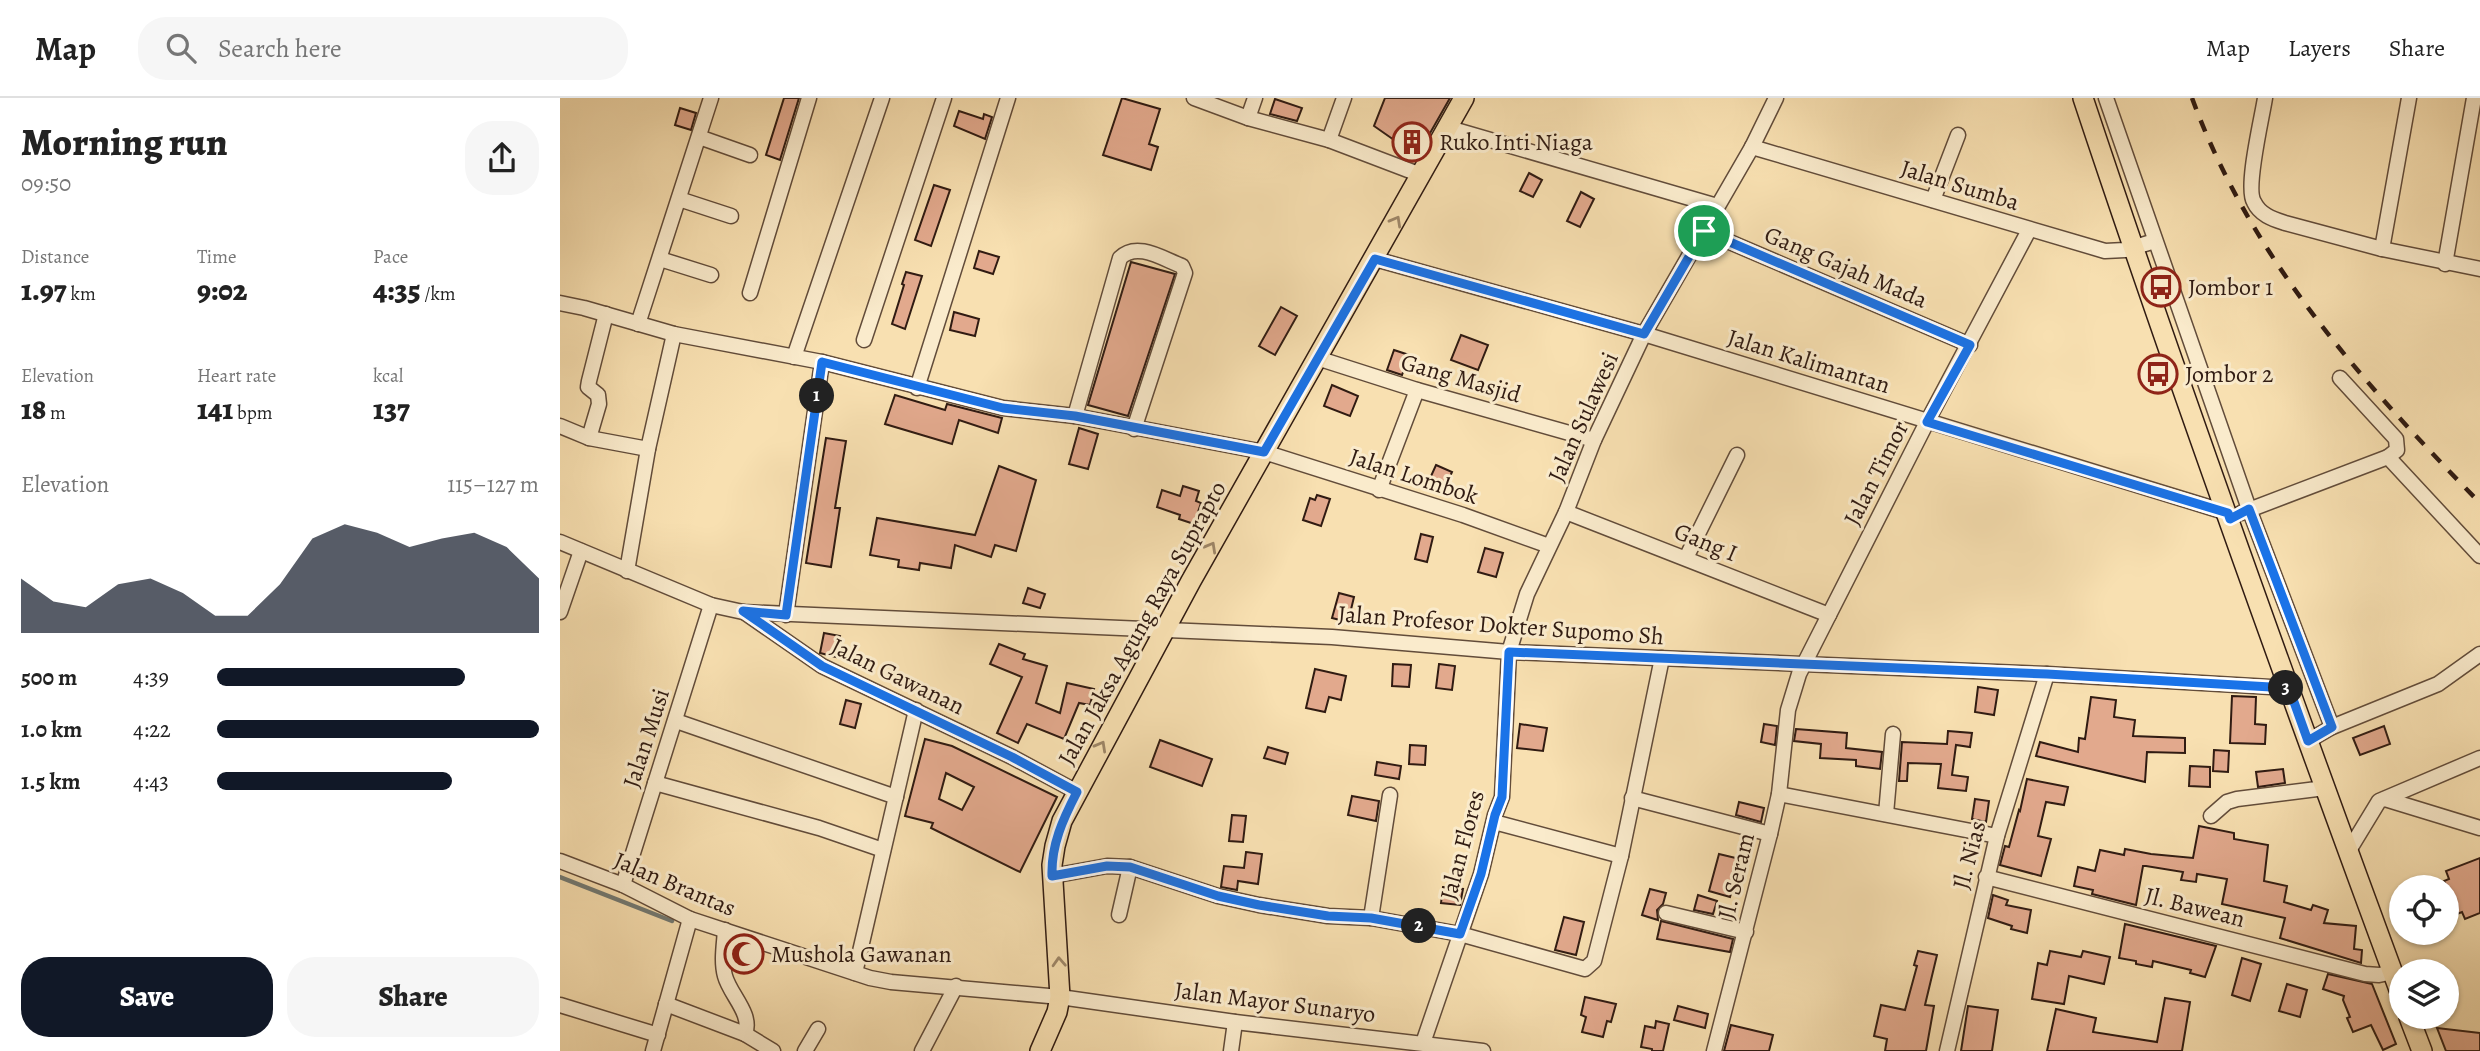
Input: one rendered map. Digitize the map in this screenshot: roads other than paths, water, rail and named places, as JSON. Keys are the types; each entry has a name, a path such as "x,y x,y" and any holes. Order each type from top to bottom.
{"main road":[{"name":"Jalan Jaksa Agung Raya Suprapto","path":"1040,1051 1057,1012 1060,997 1060,962 1052,876 1055,846 1062,821 1165,630 1464,98"},
{"path":"2083,98 2133,248 2389,961"},
{"path":"2414,1029 2422,1051"}],"street":[{"path":"638,324 711,98"},
{"path":"750,293 809,98"},
{"path":"794,357 882,98"},
{"path":"864,340 944,98"},
{"path":"917,388 1008,98"},
{"path":"1194,98 1248,118 1329,140 1421,175"},
{"path":"1248,118 1255,98"},
{"path":"1329,140 1343,98"},
{"name":"Jalan Sulawesi","path":"1509,652 1528,594 1566,512 1594,440 1644,334 1752,147 1776,98"},
{"path":"2106,98 2249,509 2332,727"},
{"path":"2265,98 2251,185 2252,200 2259,210 2270,218 2285,223 2382,249 2480,269"},
{"path":"2382,249 2409,98"},
{"path":"2445,264 2474,98"},
{"path":"1449,128 1717,206"},
{"path":"1933,200 1958,135"},
{"path":"699,137 750,155"},
{"name":"Jalan Sumba","path":"1752,147 2105,251 2133,248 2155,241"},
{"path":"679,200 730,216"},
{"name":"Jalan Timor","path":"1790,704 1804,664 1927,422 2029,230"},
{"name":"Gang Gajah Mada","path":"1704,231 1970,345"},
{"path":"1075,416 1120,258 1127,251 1137,250 1182,266 1185,273 1134,429"},
{"path":"660,259 711,275"},
{"name":"Jalan Kalimantan","path":"1375,259 1644,334 2229,516"},
{"name":"Jalan Lombok","path":"560,303 674,334 822,362 1003,408 1075,416 1264,452 1463,515 1549,546"},
{"path":"589,438 599,404 598,395 588,387 606,314"},
{"path":"627,570 648,449 674,334"},
{"name":"Gang Masjid","path":"1317,358 1594,440"},
{"path":"786,615 822,362"},
{"path":"2229,516 2388,457 2397,450 2396,439 2340,378"},
{"path":"1379,490 1418,390"},
{"path":"560,426 589,438 648,449"},
{"path":"1686,558 1737,455"},
{"path":"2388,457 2480,556"},
{"name":"Gang I","path":"1566,512 1829,615"},
{"name":"Jalan Profesor Dokter Supomo Sh","path":"560,542 711,605 786,615 950,619 1332,637 1509,652 2047,674 2289,688"},
{"path":"560,612 581,551"},
{"name":"Jalan Musi","path":"623,885 711,605"},
{"name":"Jalan Gawanan","path":"743,611 822,666 916,710 1077,792"},
{"name":"Jalan Flores","path":"1423,1043 1481,874 1502,797 1509,652"},
{"path":"2308,741 2332,727 2438,684 2480,654"},
{"path":"1052,876 1107,866 1130,867 1218,896 1259,905 1328,916 1371,918 1460,934 1580,968 1589,967 1594,961 1621,856 1662,658"},
{"name":"Jl. Nias","path":"1947,1051 1986,877 2047,674"},
{"name":"Jl. Seram","path":"1714,1051 1779,794 1790,704"},
{"path":"855,973 916,710"},
{"path":"676,721 896,797"},
{"path":"1886,814 1893,734"},
{"path":"2348,852 2382,800 2480,758"},
{"path":"655,783 819,828 883,849"},
{"path":"2211,816 2227,803 2237,799 2325,789"},
{"path":"1779,794 1997,836"},
{"path":"1371,918 1390,795"},
{"path":"1632,798 1770,834"},
{"path":"2382,800 2480,828"},
{"path":"1494,822 1621,856"},
{"name":"Jalan Brantas","path":"560,861 623,885 724,935 870,978 1060,997"},
{"path":"1119,915 1130,867"},
{"name":"Jl. Bawean","path":"1986,877 2365,974 2389,972"},
{"path":"1666,913 1746,932"},
{"path":"653,1051 690,919"},
{"path":"724,935 723,964 728,984 748,1022 746,1034"},
{"path":"922,1051 956,986"},
{"name":"Jalan Mayor Sunaryo","path":"1060,997 1234,1022 1483,1051"},
{"path":"666,1004 746,1034 773,1051"},
{"path":"560,1005 658,1035"},
{"path":"1231,1051 1234,1022"},
{"path":"805,1051 818,1029"}],"waterway":[{"path":"560,877 672,921"}],"railway":[{"path":"2192,98 2216,157 2245,212 2314,316 2394,411 2480,503"}],"place":[{"name":"Ruko Inti Niaga","path":"1412,142"},
{"name":"Jombor 1","path":"2161,287"},
{"name":"Jombor 2","path":"2158,374"},
{"name":"Mushola Gawanan","path":"744,954"}]}
